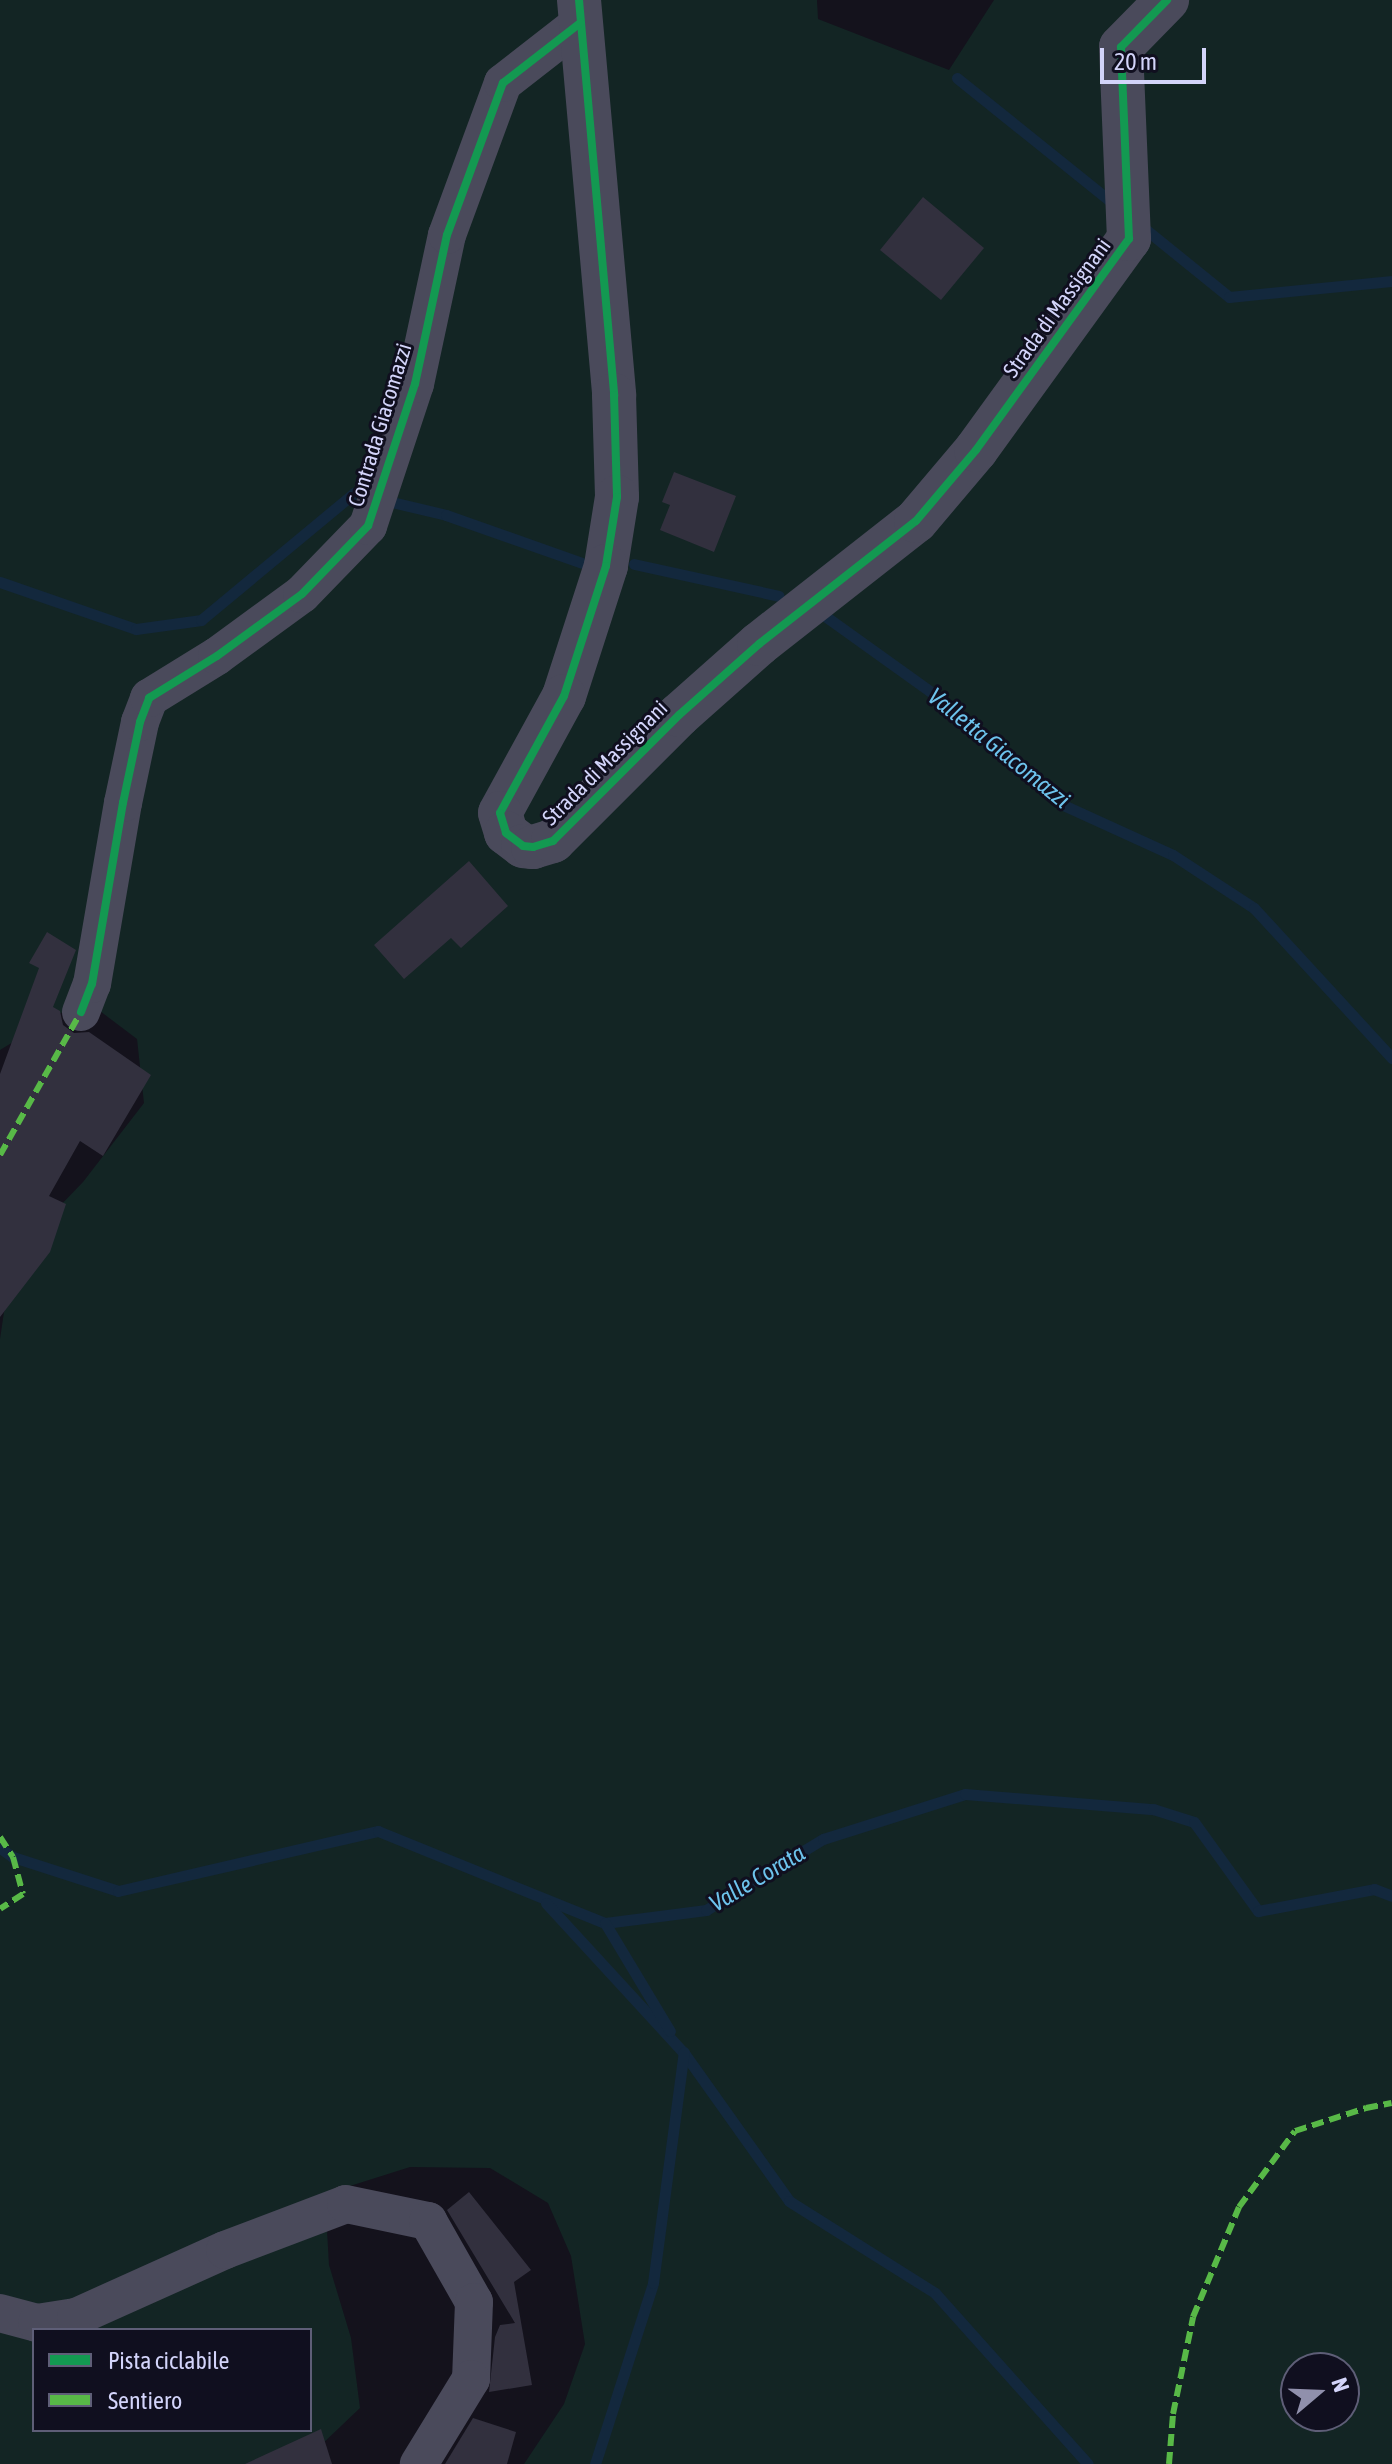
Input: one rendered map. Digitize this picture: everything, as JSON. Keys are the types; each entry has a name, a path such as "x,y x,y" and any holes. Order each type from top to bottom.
{"street":[{"name":"Strada di Massignani","path":"579,11 614,395 617,497 606,566 564,696 500,813 506,833 523,846 533,847 553,841 679,715 759,644 916,521 976,450 1129,239 1121,47 1167,0"},
{"name":"Contrada Giacomazzi","path":"81,1012 92,984 123,803 140,722 149,698 217,656 302,594 368,526 415,384 447,235 503,83 579,11"},
{"path":"0,2313 37,2323 76,2317 225,2250 346,2204 428,2221 474,2302 472,2364 471,2379 419,2464"}],"shaded area":[{"path":"0,0 817,0 818,19 949,70 994,0 1392,0 1392,2464 524,2464 564,2404 585,2344 571,2256 548,2203 490,2168 410,2167 350,2186 326,2213 329,2265 351,2338 360,2408 319,2447 258,2464 0,2464 0,1339 4,1312 28,1239 83,1182 144,1103 137,1039 84,999 0,1050"}],"building":[{"path":"923,197 984,248 941,300 880,250"},
{"path":"674,472 736,496 714,552 660,530 670,505 662,502"},
{"path":"469,861 508,906 461,948 451,938 404,979 374,945"},
{"path":"47,932 76,950 53,1007 60,1011 63,1025 74,1033 89,1032 151,1075 103,1156 80,1141 49,1196 66,1204 50,1252 0,1317 0,1074 39,968 29,963"},
{"path":"469,2192 531,2270 514,2282 532,2385 489,2392 495,2337 500,2325 515,2323 447,2210"},
{"path":"473,2418 516,2432 507,2464 445,2464"},
{"path":"321,2429 332,2464 245,2464"}],"waterway":[{"path":"957,78 1116,206"},
{"path":"1139,224 1229,297 1392,281"},
{"name":"Valletta Giacomazzi","path":"0,582 136,629 201,620 354,493 446,515 582,563"},
{"name":"Valletta Giacomazzi","path":"634,564 779,596"},
{"name":"Valletta Giacomazzi","path":"825,616 938,697 1061,804 1173,855 1254,908 1392,1058"},
{"name":"Valle Corata","path":"0,1848 13,1857 118,1891 378,1831 605,1923 706,1910 823,1839 965,1794 1153,1809 1194,1822 1258,1911 1374,1889 1392,1896"},
{"path":"546,1903 684,2053 789,2201 935,2293 1088,2464"},
{"path":"605,1923 670,2031"},
{"path":"595,2464 653,2283 684,2052"}],"marked path":[{"path":"0,1155 81,1012"},
{"path":"0,1837 13,1857 23,1894 0,1909"},
{"path":"1169,2464 1173,2414 1193,2317 1239,2207 1295,2131 1366,2108 1392,2103"}],"cycle path":[{"path":"579,0 614,395 617,497 606,566 564,696 500,813 506,833 523,846 533,847 553,841 679,715 759,644 916,521 976,450 1129,239 1121,47 1167,0"},
{"path":"81,1012 92,984 123,803 140,722 149,698 217,656 302,594 368,526 415,384 447,235 503,83 580,23"}]}
